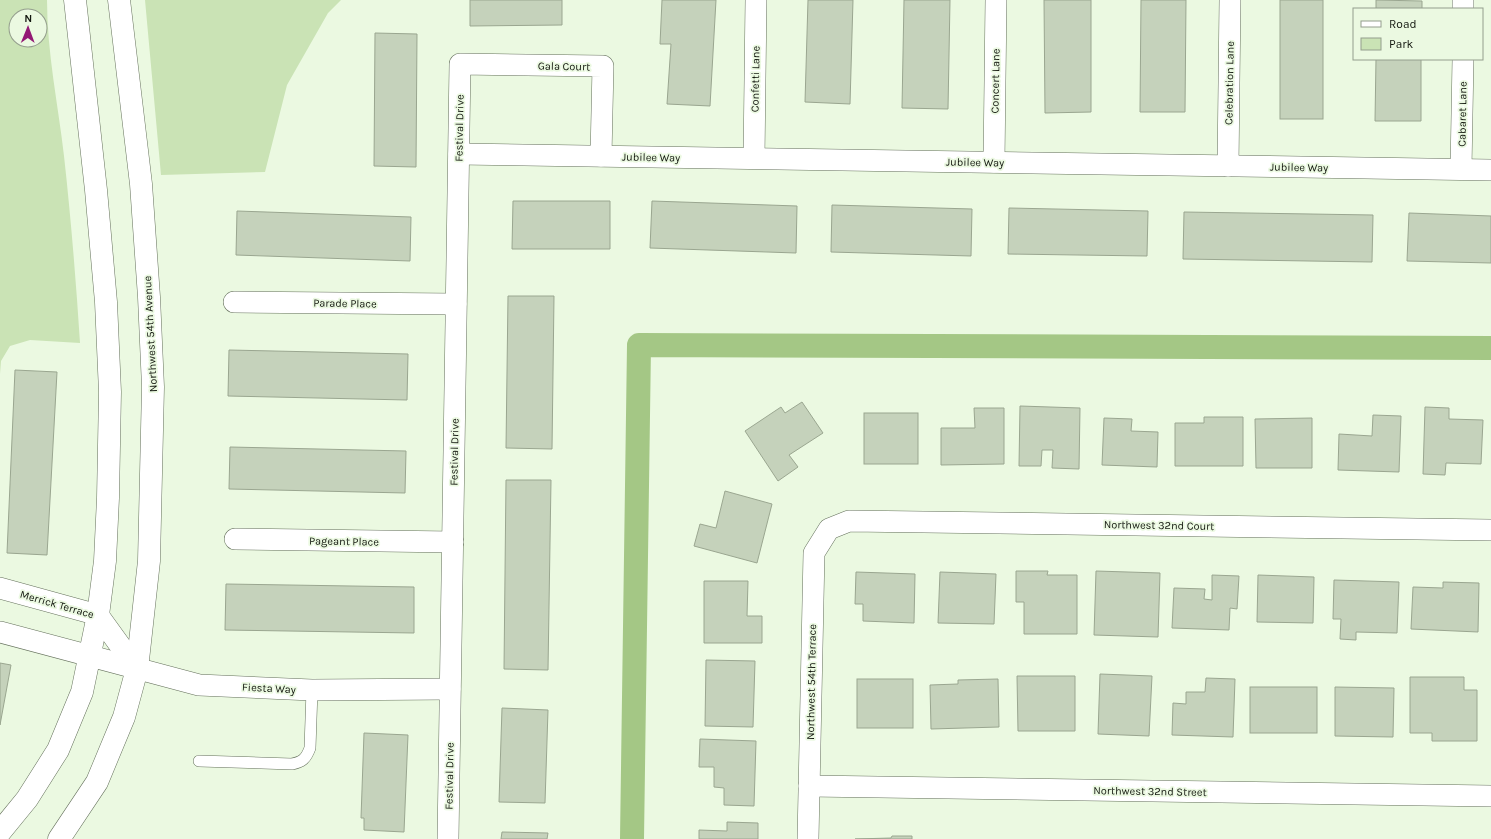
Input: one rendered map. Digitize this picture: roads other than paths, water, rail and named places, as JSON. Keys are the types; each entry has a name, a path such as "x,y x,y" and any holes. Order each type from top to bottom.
{"street":[{"path":"0,832 27,800 58,750 82,692 98,615 104,561 108,498 110,392 106,302 96,190 75,0"},
{"name":"Northwest 54th Avenue","path":"59,839 97,782 124,717 137,669 150,561 152,386 141,184 119,0"},
{"name":"Confetti Lane","path":"754,158 756,0"},
{"name":"Concert Lane","path":"994,162 996,0"},
{"name":"Celebration Lane","path":"1228,166 1230,0"},
{"name":"Cabaret Lane","path":"1461,169 1462,60"},
{"name":"Festival Drive","path":"448,839 460,64"},
{"name":"Gala Court","path":"460,64 603,66 601,156"},
{"name":"Jubilee Way","path":"459,154 1491,170"},
{"name":"Parade Place","path":"234,302 456,304"},
{"name":"Northwest 32nd Court","path":"829,530 848,520 1491,530"},
{"name":"Northwest 54th Terrace","path":"808,839 814,553 829,530"},
{"name":"Pageant Place","path":"235,539 453,542"},
{"name":"Merrick Terrace","path":"0,588 98,615 137,669"},
{"path":"0,632 90,657"},
{"name":"Fiesta Way","path":"90,657 199,685 312,690 450,689"},
{"name":"Northwest 32nd Street","path":"809,786 1491,796"}],"lane":[{"path":"199,762 292,764 302,762 308,755 310,748 312,690"}],"waterway":[{"path":"632,839 639,345 1491,348"}]}
